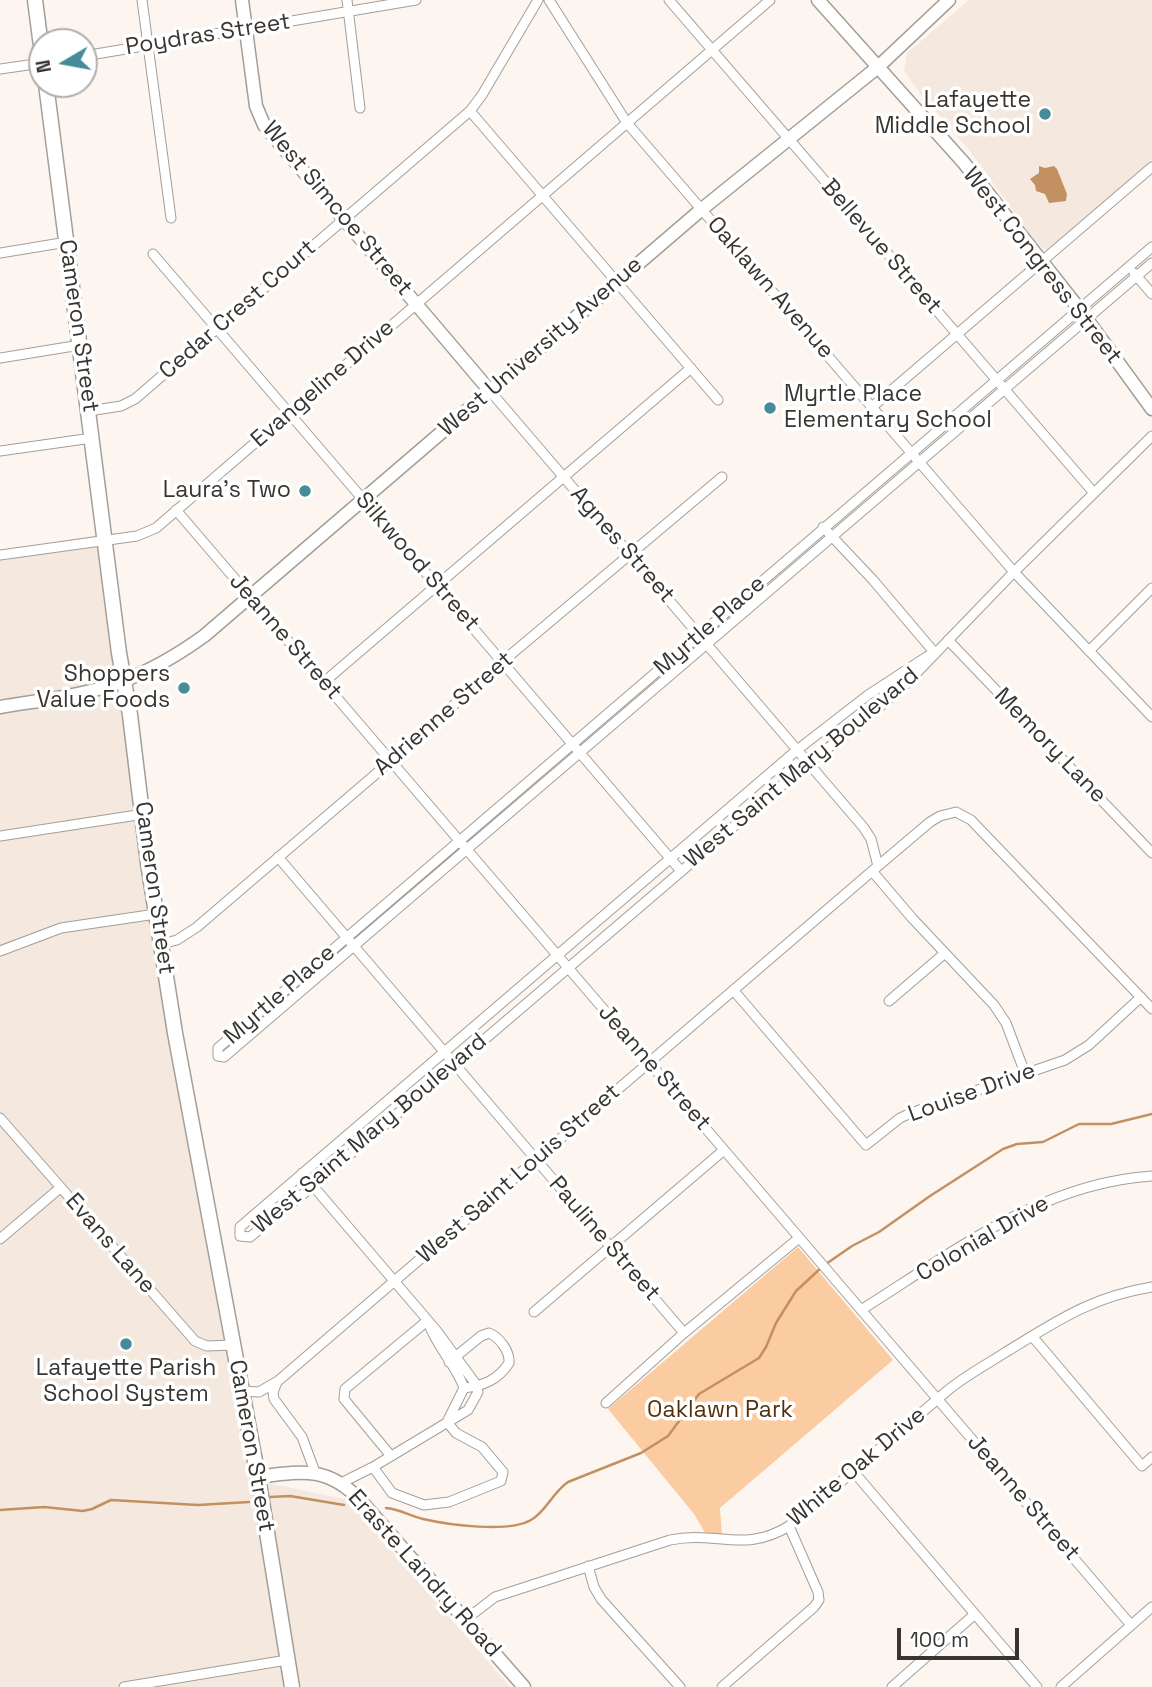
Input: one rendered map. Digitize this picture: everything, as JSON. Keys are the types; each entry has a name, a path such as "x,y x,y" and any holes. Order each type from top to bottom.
{"main road":[{"path":"35,0 39,28"},
{"name":"West Simcoe Street","path":"242,0 256,106 264,125 490,391"},
{"name":"West Congress Street","path":"818,0 964,163 1083,314 1152,408"},
{"name":"West University Avenue","path":"0,707 97,690 124,681 192,644 702,209 878,67 949,0"},
{"name":"Cameron Street","path":"48,98 156,914 184,1087 258,1477 292,1687"},
{"name":"Eraste Landry Road","path":"258,1477 315,1472 341,1483 361,1501 524,1687"}],"street":[{"path":"142,0 171,218"},
{"path":"347,0 360,108"},
{"name":"Poydras Street","path":"98,54 416,0"},
{"name":"Cedar Crest Court","path":"89,411 129,404 470,111 537,0"},
{"name":"Oaklawn Avenue","path":"549,0 627,123 1014,572 1152,717"},
{"name":"Bellevue Street","path":"670,0 1094,493"},
{"name":"Evangeline Drive","path":"0,555 147,532 289,414 770,0"},
{"path":"0,69 28,65"},
{"path":"470,111 718,400"},
{"path":"872,407 1152,167"},
{"path":"0,253 66,242"},
{"name":"Myrtle Place","path":"1152,247 1128,267 1083,314 1004,389 354,947 224,1057 218,1056 218,1048 996,380 1083,314 1137,276 1152,263"},
{"name":"Silkwood Street","path":"153,254 681,871"},
{"path":"1128,267 1152,294"},
{"path":"0,358 80,345"},
{"path":"324,682 691,369"},
{"name":"Agnes Street","path":"490,391 864,828 872,839 875,868 945,953 1003,1017 1025,1073"},
{"name":"West Saint Mary Boulevard","path":"934,652 906,684 861,723 808,763 313,1186 250,1237 240,1236 240,1227 302,1172 558,957 669,858 797,750 868,695 948,640 1152,436"},
{"path":"0,451 92,438"},
{"name":"Adrienne Street","path":"161,944 177,940 197,928 502,662 722,477"},
{"name":"Jeanne Street","path":"176,510 1131,1625"},
{"path":"823,527 873,580 934,652"},
{"path":"1089,651 1152,588"},
{"name":"Memory Lane","path":"948,640 1152,852"},
{"name":"West Saint Louis Street","path":"278,1381 875,868 940,816 956,812 971,820 1141,997"},
{"path":"0,836 144,814"},
{"name":"Pauline Street","path":"278,858 684,1333"},
{"path":"0,951 61,928 156,914"},
{"path":"889,1001 945,953"},
{"name":"Louise Drive","path":"734,991 866,1145 900,1118 911,1113 1079,1053 1141,997"},
{"path":"1141,997 1152,1009"},
{"name":"Evans Lane","path":"0,1118 195,1340 207,1346 233,1345"},
{"path":"534,1312 724,1150"},
{"path":"302,1172 395,1280 477,1387 477,1397 472,1405 373,1467 341,1483"},
{"name":"Colonial Drive","path":"861,1310 994,1227 1043,1202 1100,1183 1152,1176"},
{"path":"0,1239 60,1188"},
{"path":"606,1403 684,1333 799,1238"},
{"name":"White Oak Drive","path":"466,1620 495,1597 679,1538 751,1541 773,1536 789,1526 958,1382 1076,1309 1098,1300 1152,1287"},
{"path":"391,1456 344,1399 343,1394 345,1389 427,1321"},
{"path":"453,1359 481,1336 489,1333 507,1351 509,1363 505,1369 488,1383 464,1388"},
{"path":"1032,1336 1142,1466 1152,1458"},
{"path":"447,1422 464,1388 453,1359"},
{"path":"242,1391 258,1392 278,1381"},
{"path":"278,1381 273,1392 274,1399 302,1437 315,1472"},
{"path":"373,1467 392,1493 424,1504 449,1502 501,1481 503,1472 482,1447 456,1433 447,1422"},
{"path":"853,1471 1037,1687"},
{"path":"722,1687 819,1600 789,1526"},
{"path":"588,1566 594,1587 601,1599 680,1687"},
{"path":"1061,1687 1152,1606"},
{"path":"892,1687 975,1614"},
{"path":"124,1687 287,1660"}],"shaded area":[{"name":"Lafayette Middle School","path":"969,0 1152,0 1152,162 1049,250 1043,249 1035,241 969,150 904,71 907,53"},
{"path":"1039,166 1054,166 1057,169 1067,194 1066,201 1049,203 1045,194 1036,191 1030,179 1039,173"},
{"path":"97,535 250,1479 348,1500 510,1687 0,1687 0,551"}],"green space":[{"name":"Oaklawn Park","path":"798,1247 893,1360 720,1508 722,1535 707,1536 694,1514 608,1409"}],"waterway":[{"path":"826,1264 1003,1149 1017,1144 1043,1142 1079,1124 1111,1124 1152,1114"},
{"path":"386,1508 448,1524 494,1527 531,1520 568,1482 641,1453 668,1436 699,1394 759,1358 796,1291 821,1268"},
{"path":"270,1497 290,1496 344,1505"},
{"path":"0,1510 44,1507 83,1511 111,1500 198,1505 249,1502"}],"place":[{"name":"Lafayette Middle School","path":"1045,114"},
{"name":"Myrtle Place Elementary School","path":"770,408"},
{"name":"Laura's Two","path":"305,491"},
{"name":"Shoppers Value Foods","path":"184,688"},
{"name":"Lafayette Parish School System","path":"126,1344"}]}
